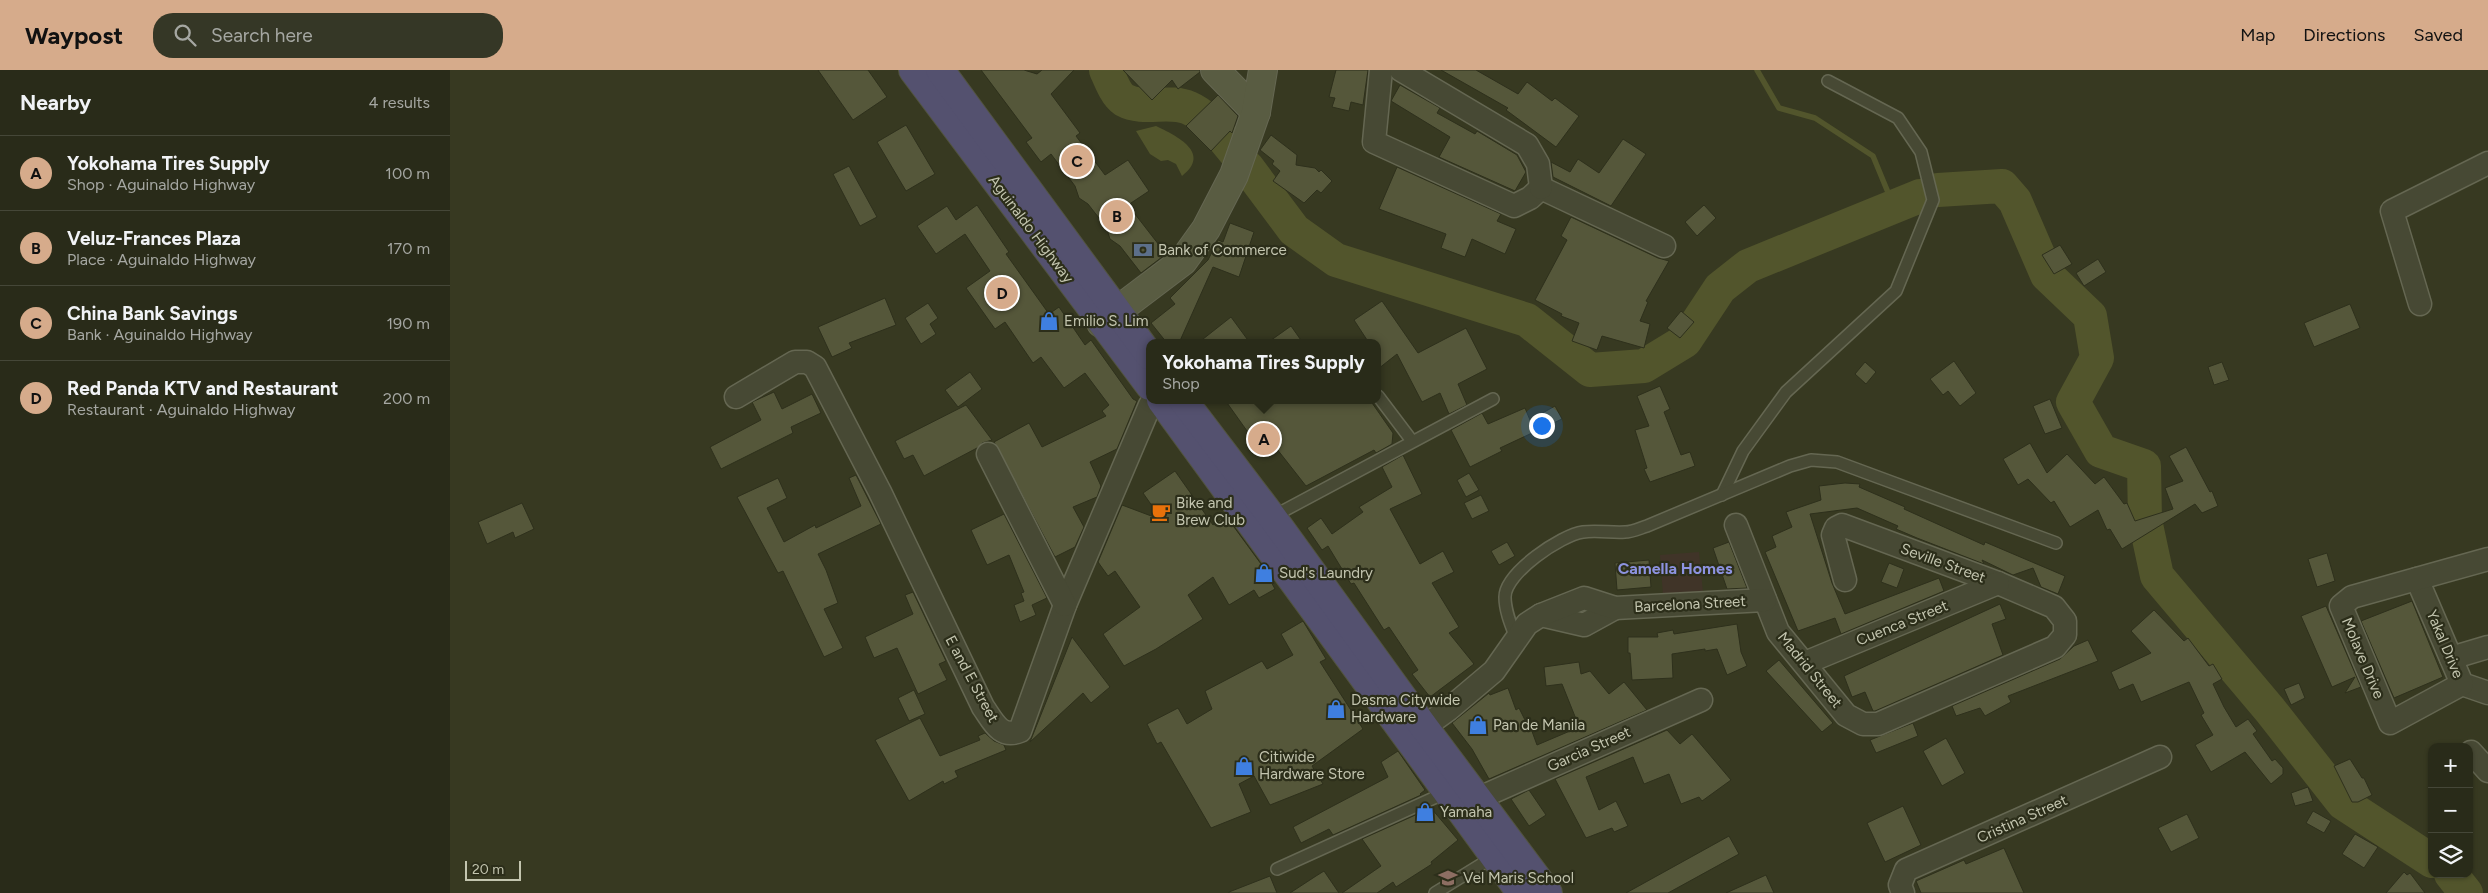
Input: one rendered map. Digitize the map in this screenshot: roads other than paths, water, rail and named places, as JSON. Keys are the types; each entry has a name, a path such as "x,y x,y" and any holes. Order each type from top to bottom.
{"highway":[{"name":"Aguinaldo Highway","path":"914,70 1109,317 1146,352"},
{"name":"Aguinaldo Highway","path":"940,70 1109,317 1146,379"},
{"path":"1164,404 1313,591 1414,731 1477,799 1504,850 1521,893"},
{"path":"1185,404 1272,517 1313,591"},
{"path":"1414,731 1447,792 1548,893"}],"street":[{"path":"1215,70 1256,112"},
{"path":"1109,317 1183,261 1197,243 1234,175 1256,112 1263,70"},
{"path":"1381,70 1374,142 1514,206 1530,198 1542,188"},
{"path":"1401,70 1527,145 1538,164 1542,188"},
{"path":"2420,304 2392,211 2488,164"},
{"path":"1542,188 1664,246"},
{"name":"E and E Street","path":"736,397 796,362 807,362 815,367 880,492 983,706 1001,732 1011,735 1020,732 1065,605 1151,404"},
{"path":"988,454 1065,605"},
{"name":"Madrid Street","path":"1736,525 1778,632 1846,715 1863,724 1878,724 2055,647"},
{"name":"Seville Street","path":"1845,580 1834,535 1836,528 1842,525 1998,583 2054,608 2065,621 2066,635 2055,647"},
{"name":"Molave Drive","path":"2462,684 2390,723 2341,606 2352,597 2488,559"},
{"name":"Yakal Drive","path":"2417,579 2462,684 2488,693"},
{"name":"Cuenca Street","path":"1805,663 1998,583"},
{"name":"Barcelona Street","path":"1414,731 1494,671 1527,624 1541,615 1584,598 1615,608 1765,600"},
{"path":"2451,658 2488,647"},
{"name":"Garcia Street","path":"1477,799 1701,700"},
{"path":"2473,754 2488,771"},
{"name":"Cristina Street","path":"1903,893 1900,885 1906,870 2160,757"}],"lane":[{"path":"1722,495 1743,451 1786,392 1896,291 1933,200 1921,152 1898,118 1828,81"},
{"path":"1272,517 1412,440 1493,399"},
{"path":"1381,400 1412,440"},
{"path":"1516,638 1508,616 1504,596 1512,577 1535,558 1564,539 1583,532 1628,532 1811,460 1837,462 2056,543"},
{"path":"1277,869 1447,792"},
{"path":"1434,893 1504,850"}],"waterway":[{"path":"1106,70 1116,91 1124,100 1140,105 1173,104 1189,108 1208,121 1234,151"},
{"path":"1757,70 1779,108 1815,118 1873,156 1894,207"},
{"path":"1247,167 1294,230 1336,260 1527,320 1590,370 1644,366 1685,341 1720,288 1748,266 1920,196"},
{"path":"1938,190 2002,186 2015,201 2047,275 2090,316 2097,358 2073,402 2101,451 2144,466 2145,520 2157,576 2270,710 2343,803 2428,858"},
{"path":"2454,878 2466,893"}],"place":[{"name":"China Bank Savings","path":"1077,161"},
{"name":"Veluz-Frances Plaza","path":"1117,216"},
{"name":"Bank of Commerce","path":"1143,250"},
{"name":"Red Panda KTV and Restaurant","path":"1002,293"},
{"name":"Emilio S. Lim","path":"1049,321"},
{"name":"Yokohama Tires Supply","path":"1264,439"},
{"name":"Bike and Brew Club","path":"1161,512"},
{"name":"Sud's Laundry","path":"1264,573"},
{"name":"Dasma Citywide Hardware","path":"1336,709"},
{"name":"Pan de Manila","path":"1478,725"},
{"name":"Citiwide Hardware Store","path":"1244,766"},
{"name":"Yamaha","path":"1425,812"},
{"name":"Vel Maris School","path":"1448,878"}],"district":[{"name":"Camella Homes","path":"1675,568"}]}
